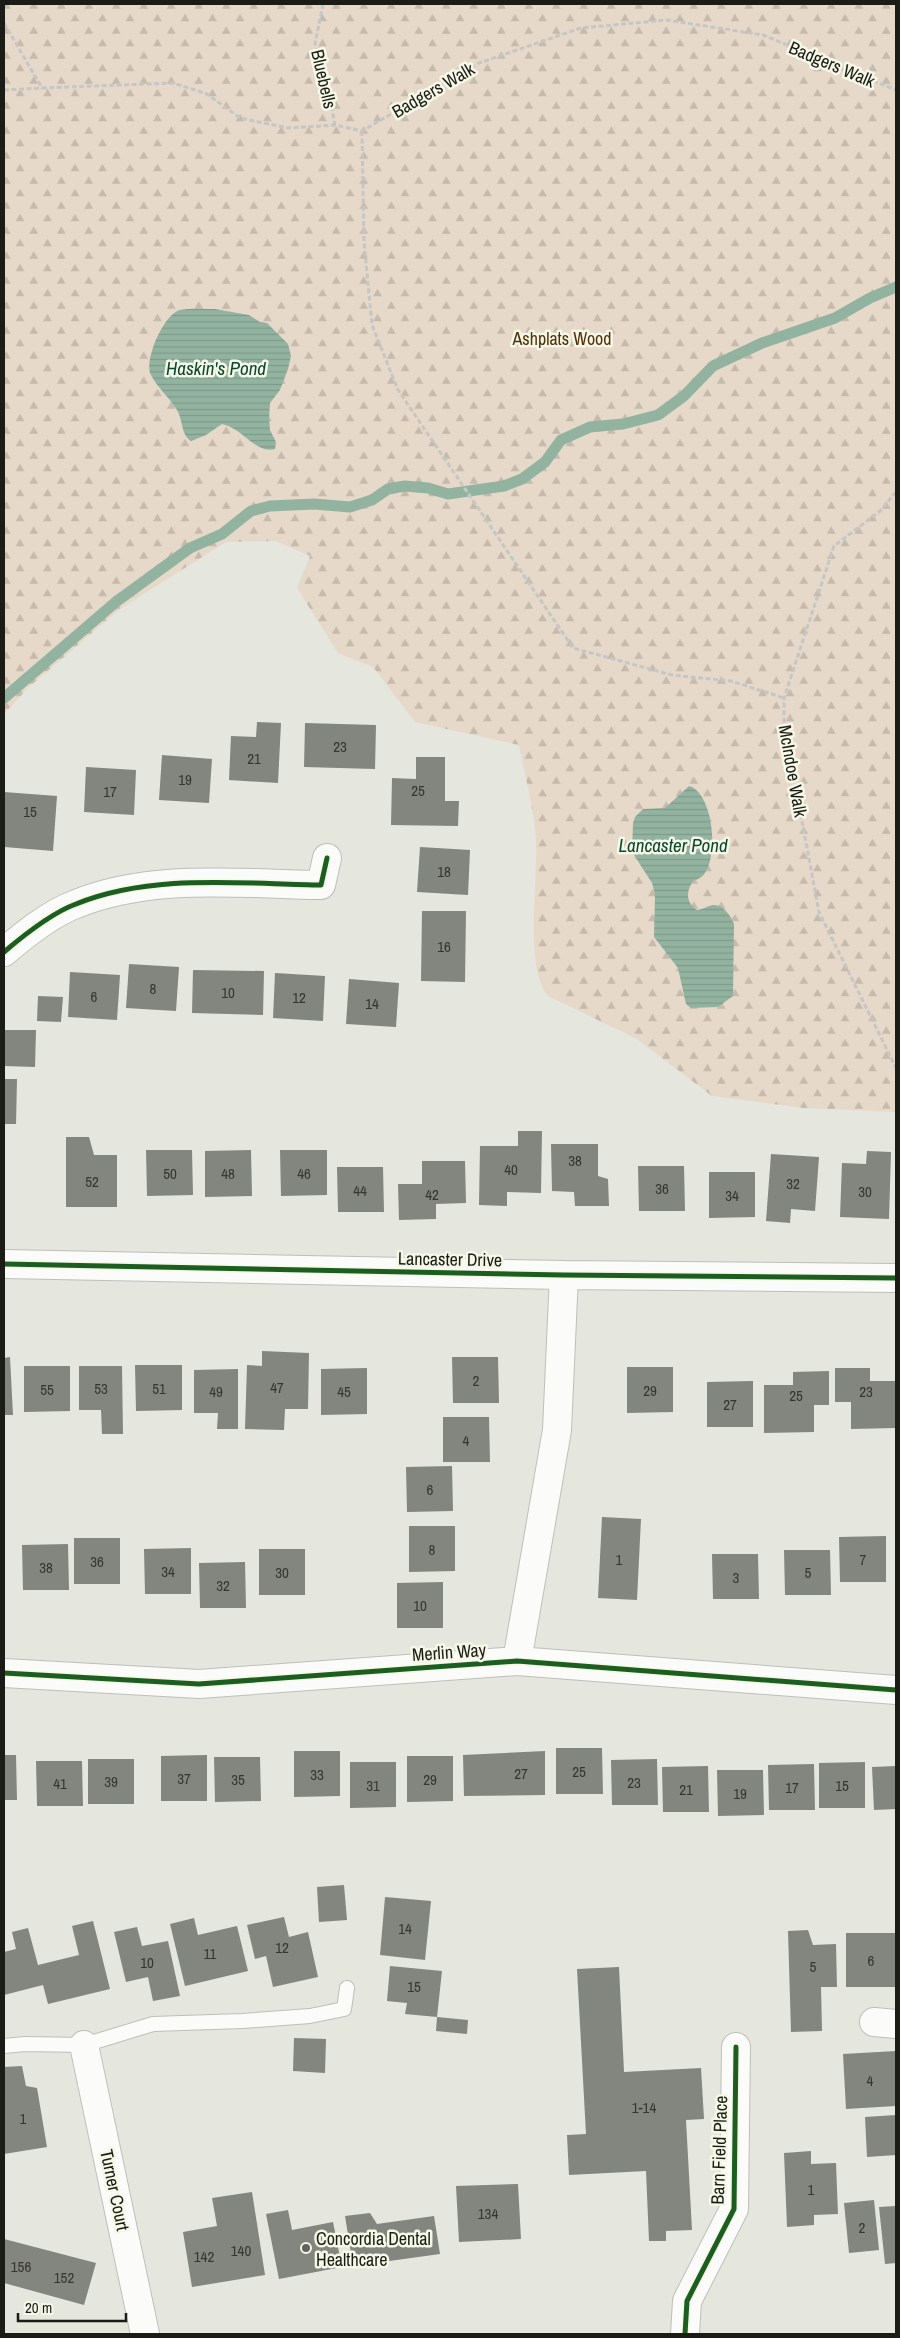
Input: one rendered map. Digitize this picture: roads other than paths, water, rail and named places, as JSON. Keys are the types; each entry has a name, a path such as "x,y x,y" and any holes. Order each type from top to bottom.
{"street":[{"path":"4,952 25,935 75,904 127,889 187,883 321,885 327,858"},
{"name":"Lancaster Drive","path":"4,1264 564,1275 896,1278"},
{"path":"517,1661 557,1430 564,1275"},
{"name":"Merlin Way","path":"4,1674 199,1684 517,1661 896,1690"},
{"name":"Turner Court","path":"84,2045 145,2334"},
{"name":"Barn Field Place","path":"685,2334 687,2301 734,2209 736,2046"}],"lane":[{"path":"4,2046 25,2044 84,2045 153,2024 310,2016 344,2009 347,1988"}],"water":[{"name":"Haskin's Pond","path":"183,309 215,309 249,315 260,322 267,323 288,344 291,356 288,369 280,390 270,403 270,430 276,442 275,449 261,448 237,431 222,424 206,435 191,441 185,435 177,410 150,373 150,357 157,337 174,313"},
{"name":"Lancaster Pond","path":"689,786 698,792 705,804 710,819 712,851 709,866 703,876 694,880 689,888 689,900 697,910 713,905 720,906 729,914 734,924 733,996 718,1007 691,1008 686,1004 678,968 654,937 655,894 652,883 632,852 635,817 643,809 665,808"}],"waterway":[{"path":"4,698 117,601 190,548 222,534 251,511 270,506 314,504 350,507 372,500 388,489 405,486 428,488 448,494 504,486 522,479 545,462 561,440 590,427 623,424 658,415 684,396 713,366 762,343 835,318 870,298 896,287"}],"place":[{"name":"Concordia Dental Healthcare","path":"306,2248"}],"park label":[{"name":"Ashplats Wood","path":"562,338"}]}
